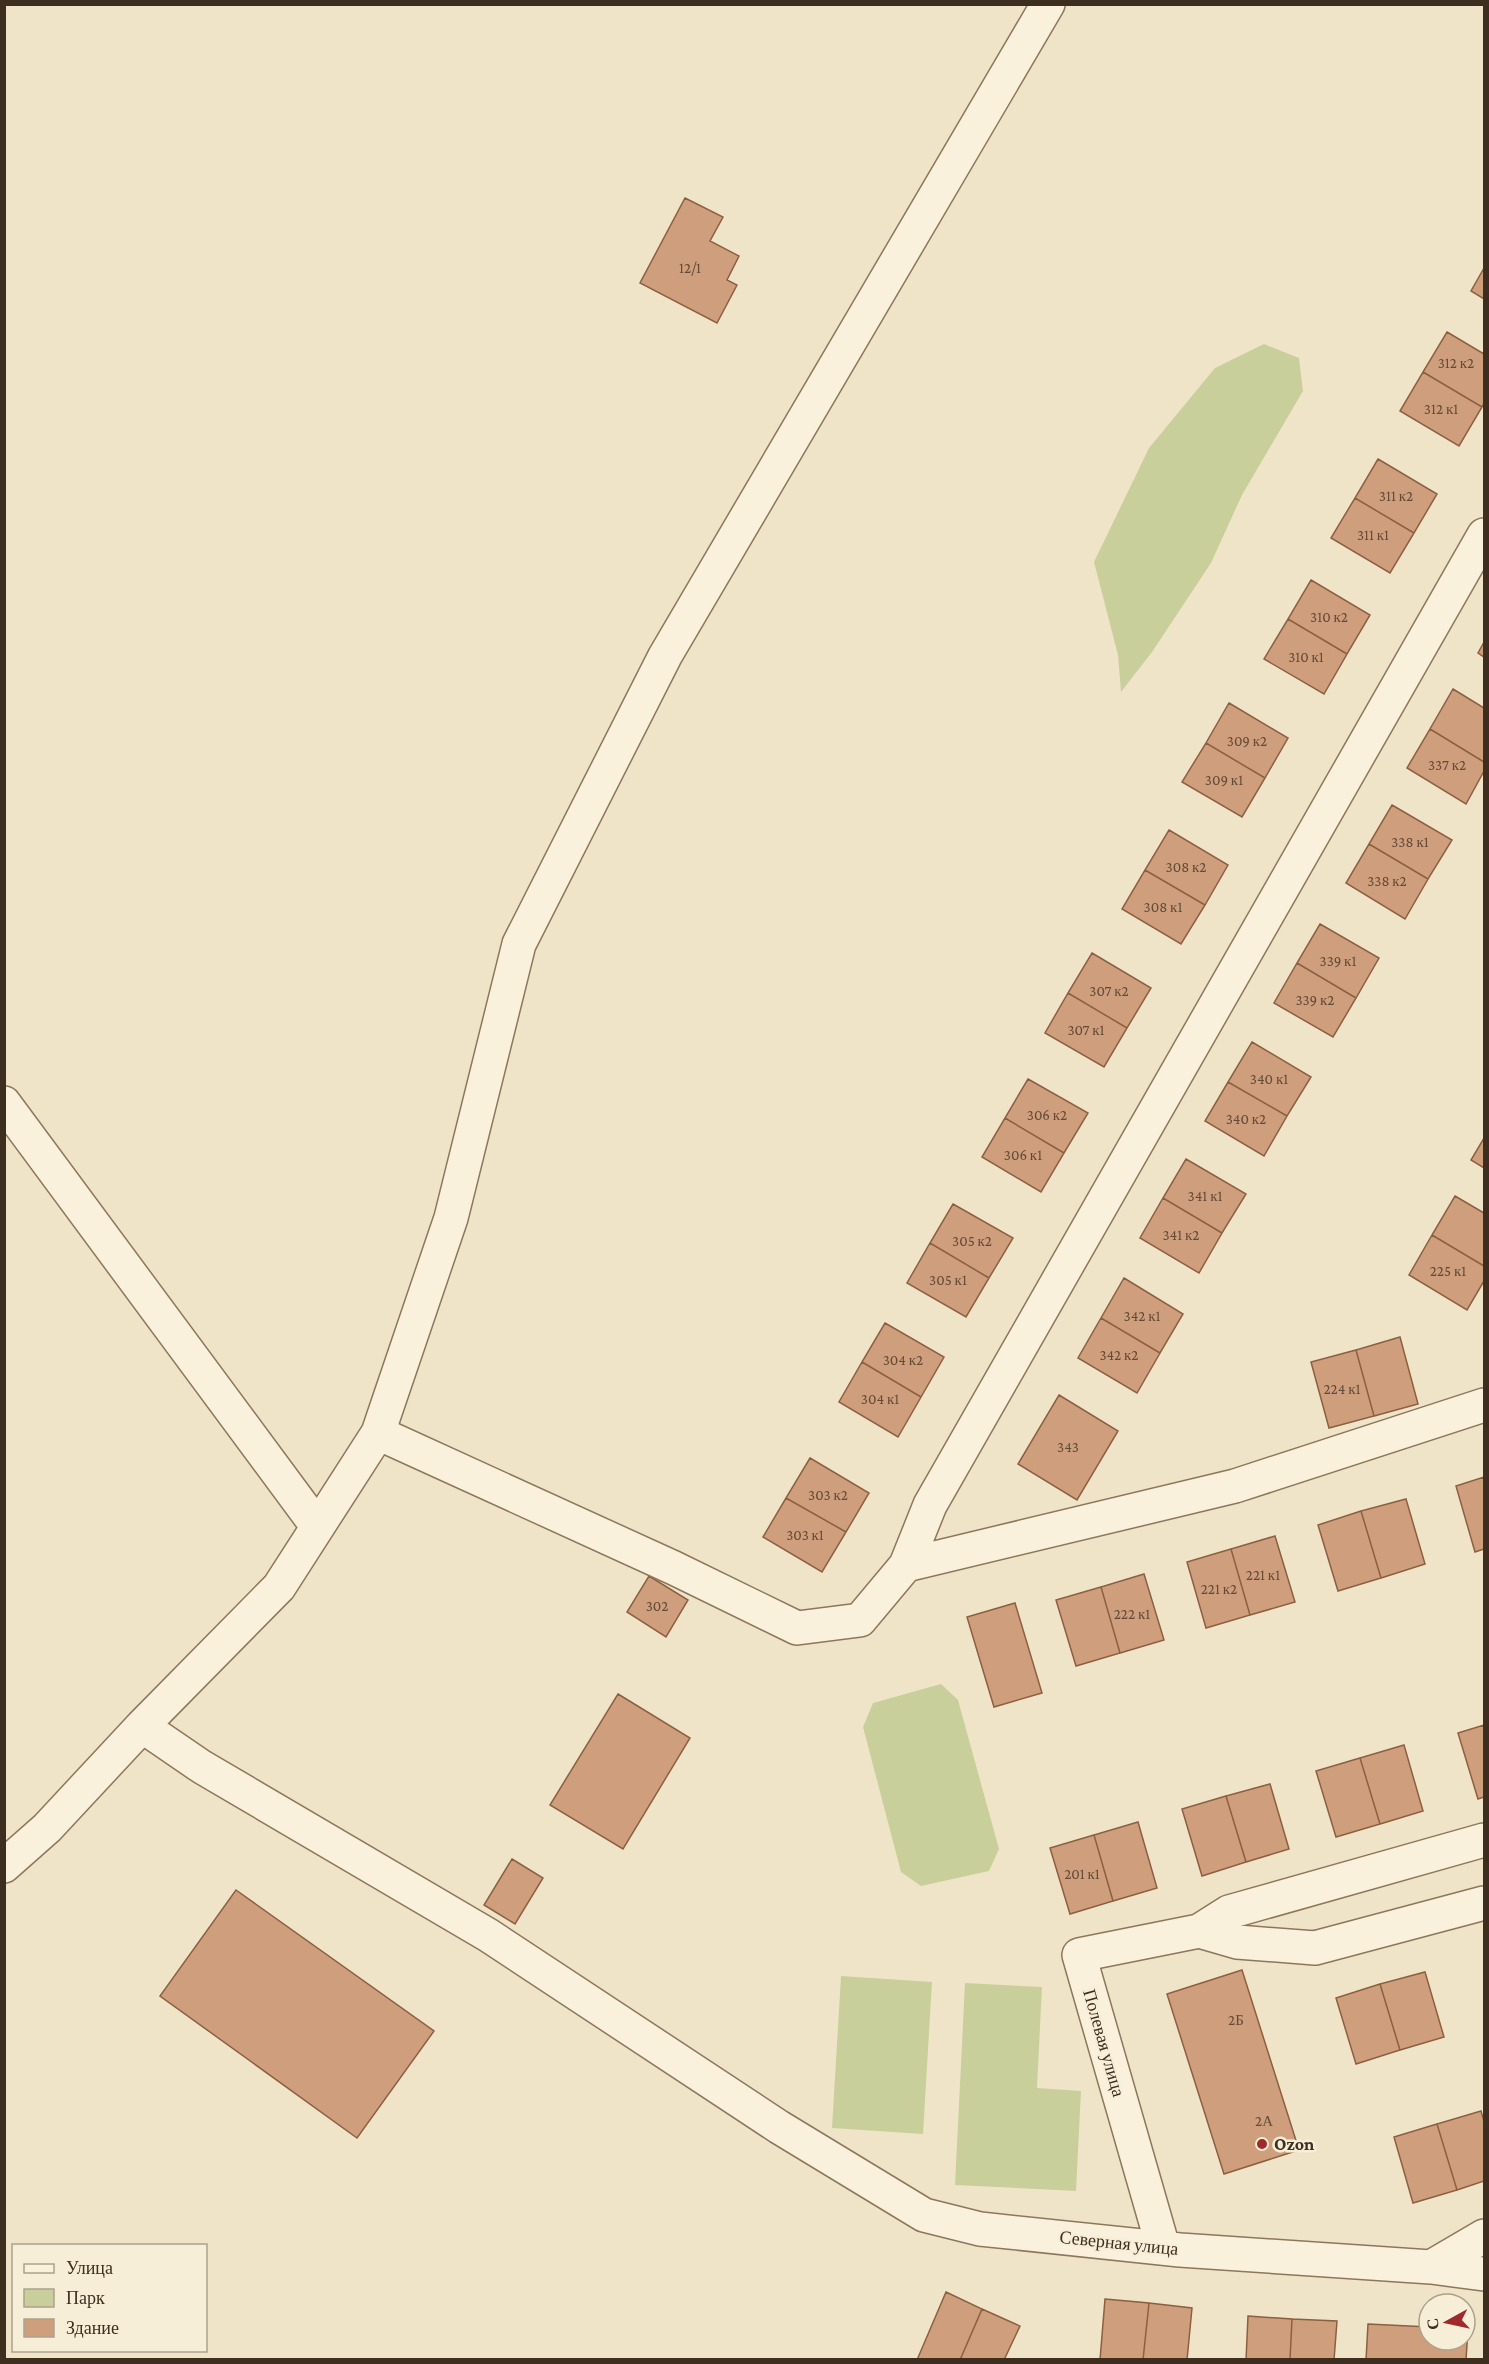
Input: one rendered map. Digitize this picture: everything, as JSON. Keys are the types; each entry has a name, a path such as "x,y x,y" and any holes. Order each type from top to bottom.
{"street":[{"path":"4,1866 47,1828 142,1726 279,1587 378,1433 451,1218 519,944 665,656 1048,4"},
{"path":"378,1433 674,1568 797,1629 860,1620 906,1565 930,1504 1485,535"},
{"path":"4,1103 317,1526"},
{"path":"906,1565 1235,1486 1476,1408 1485,1380"},
{"name":"Северная улица","path":"142,1726 202,1767 488,1935 779,2127 924,2215 980,2229 1163,2247 1431,2267 1485,2274"},
{"name":"Полевая улица","path":"1163,2247 1079,1955 1198,1931 1229,1912 1485,1840"},
{"name":"Полевая улица","path":"1198,1931 1237,1942 1315,1948 1485,1903"},
{"path":"1431,2267 1485,2236"}],"green space":[{"path":"1264,344 1299,358 1303,391 1242,495 1211,563 1152,652 1121,692 1118,655 1094,562 1149,448 1215,368"},
{"path":"941,1684 958,1700 999,1849 989,1871 921,1886 901,1872 863,1727 873,1703"},
{"path":"841,1976 932,1982 923,2134 832,2128"},
{"path":"965,1983 1042,1987 1037,2088 1081,2091 1076,2191 955,2185"}],"building":[{"path":"685,198 723,217 710,241 739,256 727,280 737,285 717,323 640,283"},
{"path":"1484,268 1484,299 1471,291"},
{"path":"1447,332 1484,354 1484,403 1482,407 1423,372"},
{"path":"1423,372 1482,407 1459,446 1400,411"},
{"path":"1378,459 1437,494 1414,533 1355,498"},
{"path":"1355,498 1414,533 1390,573 1331,538"},
{"path":"1311,580 1370,615 1347,654 1288,619"},
{"path":"1288,619 1347,654 1324,694 1264,659"},
{"path":"1484,642 1484,657 1478,653"},
{"path":"1453,689 1484,708 1484,762 1430,729"},
{"path":"1229,703 1288,738 1265,778 1206,743"},
{"path":"1430,729 1484,762 1484,771 1466,804 1407,768"},
{"path":"1206,743 1265,778 1242,817 1182,782"},
{"path":"1392,805 1452,840 1428,879 1369,844"},
{"path":"1169,830 1228,865 1205,905 1145,870"},
{"path":"1369,844 1428,879 1405,919 1346,883"},
{"path":"1145,870 1205,905 1181,944 1122,909"},
{"path":"1320,924 1379,958 1356,998 1297,963"},
{"path":"1092,953 1151,988 1127,1028 1068,993"},
{"path":"1297,963 1356,998 1333,1037 1274,1003"},
{"path":"1068,993 1127,1028 1104,1067 1045,1033"},
{"path":"1252,1042 1311,1077 1287,1116 1228,1082"},
{"path":"1028,1079 1088,1113 1064,1153 1005,1118"},
{"path":"1228,1082 1287,1116 1264,1156 1205,1121"},
{"path":"1005,1118 1064,1153 1041,1192 982,1157"},
{"path":"1484,1138 1484,1168 1471,1160"},
{"path":"1186,1159 1246,1194 1222,1233 1163,1198"},
{"path":"1455,1196 1484,1213 1484,1266 1432,1235"},
{"path":"1163,1198 1222,1233 1199,1273 1140,1238"},
{"path":"953,1204 1013,1238 989,1278 930,1243"},
{"path":"1432,1235 1484,1266 1484,1281 1467,1310 1409,1275"},
{"path":"930,1243 989,1278 966,1317 907,1283"},
{"path":"1124,1278 1183,1314 1160,1353 1101,1318"},
{"path":"1101,1318 1160,1353 1137,1393 1078,1358"},
{"path":"885,1323 944,1357 921,1397 862,1362"},
{"path":"1400,1337 1418,1404 1374,1416 1356,1350"},
{"path":"1356,1350 1374,1416 1329,1428 1311,1362"},
{"path":"862,1362 921,1397 898,1437 839,1402"},
{"path":"1059,1395 1118,1431 1077,1500 1018,1464"},
{"path":"810,1458 869,1493 846,1532 786,1498"},
{"path":"1484,1477 1484,1549 1475,1552 1456,1486"},
{"path":"786,1498 846,1532 822,1572 763,1537"},
{"path":"1406,1499 1425,1564 1381,1578 1361,1511"},
{"path":"1361,1511 1381,1578 1338,1591 1318,1525"},
{"path":"1275,1536 1295,1602 1250,1615 1231,1549"},
{"path":"1231,1549 1250,1615 1206,1628 1187,1562"},
{"path":"1144,1574 1164,1640 1120,1653 1101,1587"},
{"path":"649,1576 688,1600 666,1637 627,1612"},
{"path":"1101,1587 1120,1653 1076,1666 1056,1600"},
{"path":"1015,1603 1042,1693 994,1707 967,1617"},
{"path":"618,1694 690,1738 623,1849 550,1805"},
{"path":"1484,1725 1484,1797 1478,1799 1458,1733"},
{"path":"1404,1745 1423,1811 1380,1824 1360,1758"},
{"path":"1360,1758 1380,1824 1336,1837 1316,1771"},
{"path":"1270,1784 1289,1849 1246,1862 1226,1796"},
{"path":"1226,1796 1246,1862 1202,1876 1182,1809"},
{"path":"1138,1822 1157,1888 1113,1901 1094,1835"},
{"path":"1094,1835 1113,1901 1070,1914 1050,1848"},
{"path":"512,1859 543,1878 515,1924 484,1905"},
{"path":"236,1890 434,2031 357,2138 160,1996"},
{"path":"1242,1970 1299,2150 1224,2174 1167,1994"},
{"path":"1425,1972 1444,2037 1400,2050 1380,1984"},
{"path":"1380,1984 1400,2050 1356,2064 1336,1998"},
{"path":"1481,2111 1484,2121 1484,2181 1457,2190 1437,2124"},
{"path":"1437,2124 1457,2190 1413,2203 1394,2137"},
{"path":"946,2292 982,2309 960,2360 917,2360"},
{"path":"1105,2299 1149,2303 1143,2360 1100,2360"},
{"path":"1149,2303 1192,2308 1187,2360 1143,2360"},
{"path":"982,2309 1020,2326 1004,2360 960,2360"},
{"path":"1248,2316 1292,2319 1290,2360 1246,2360"},
{"path":"1292,2319 1337,2321 1334,2360 1290,2360"},
{"path":"1368,2324 1417,2326 1417,2352 1467,2352 1466,2360 1366,2360"}],"place":[{"name":"Ozon","path":"1262,2144"}]}
